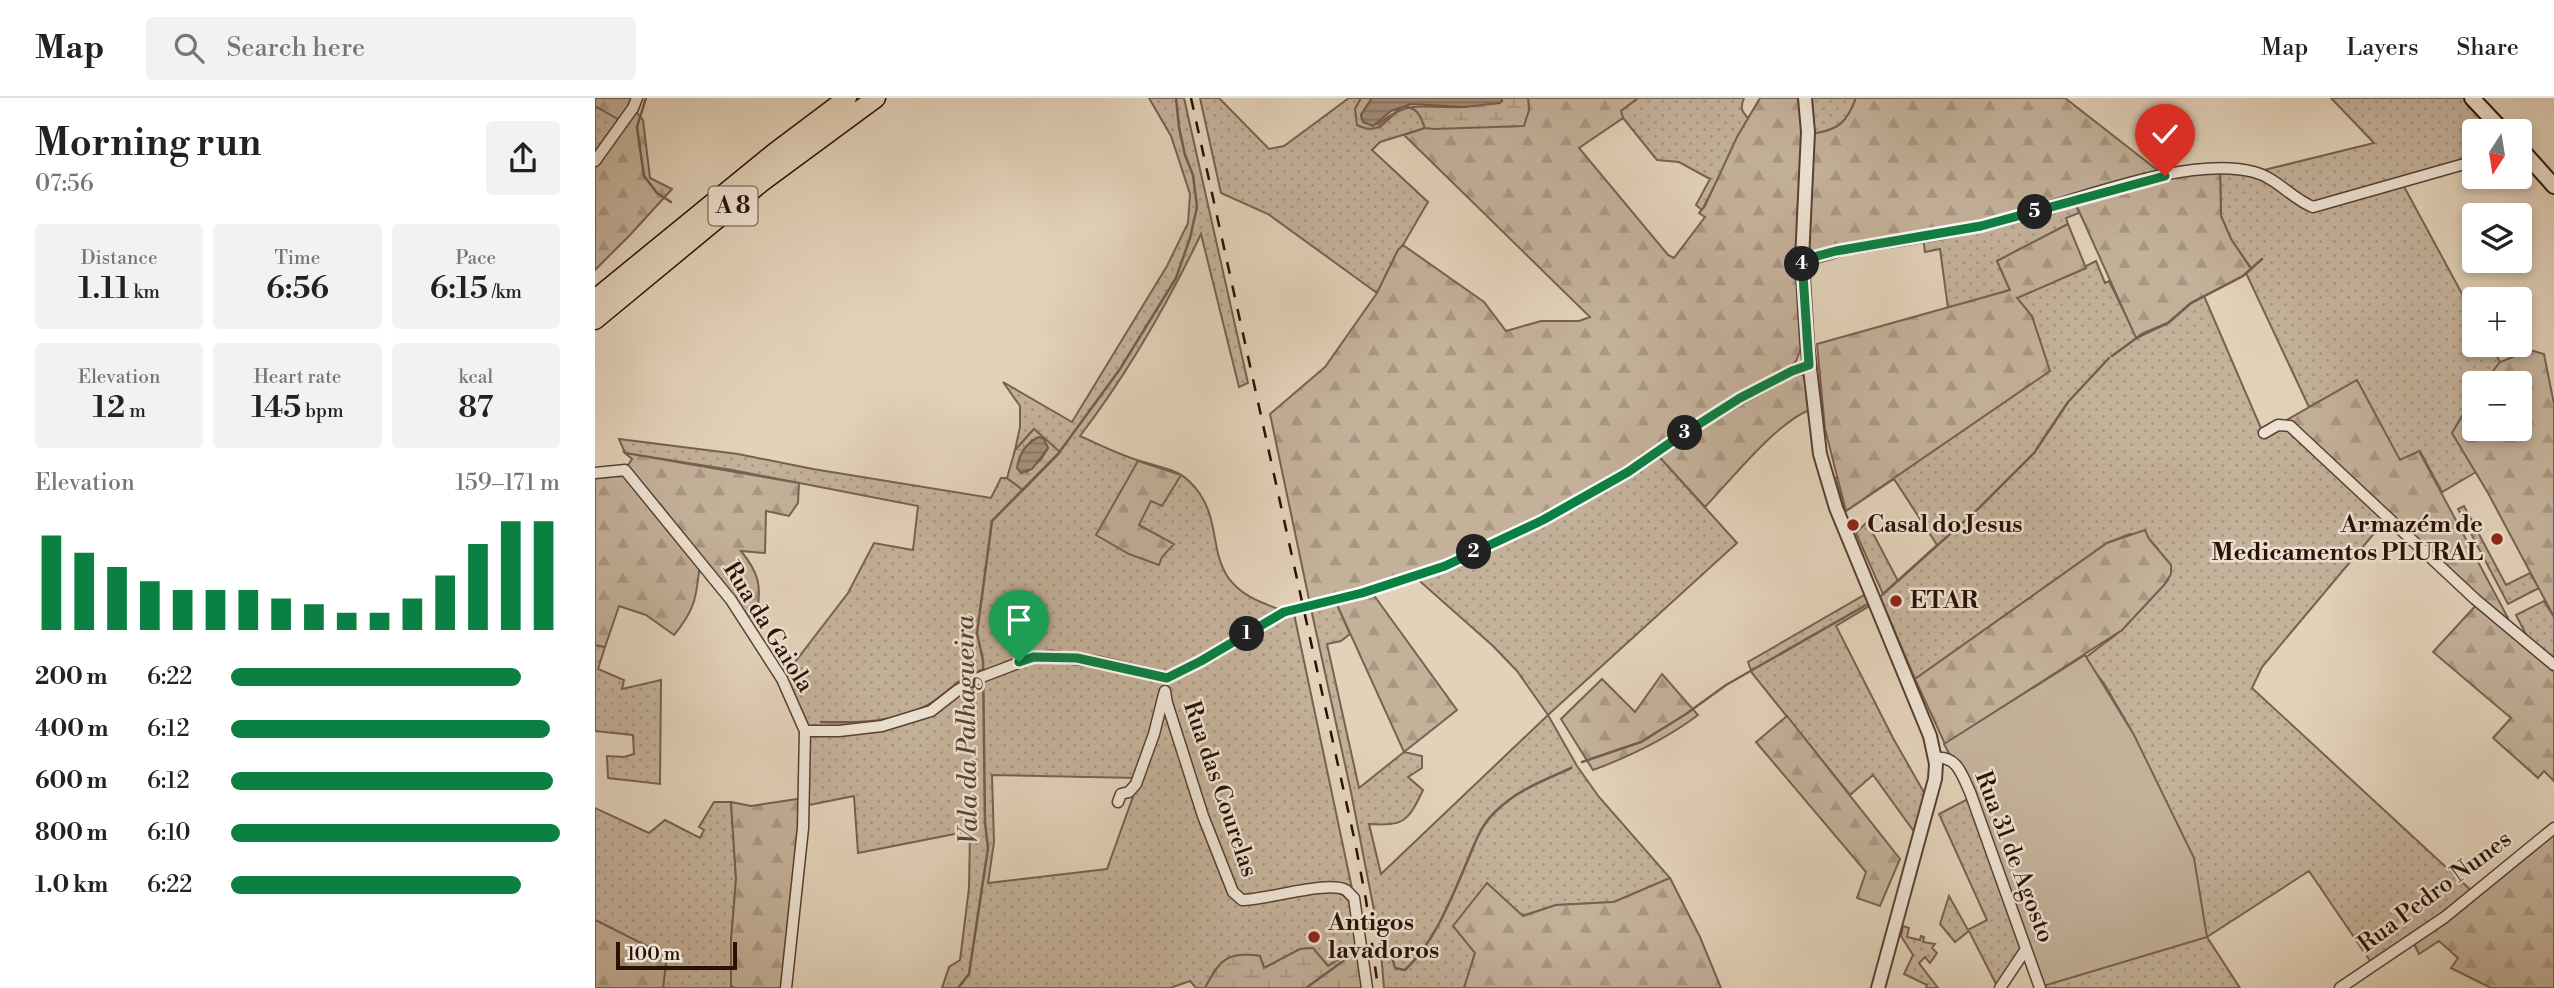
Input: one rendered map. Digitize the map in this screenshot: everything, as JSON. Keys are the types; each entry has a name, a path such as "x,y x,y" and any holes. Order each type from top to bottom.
{"highway":[{"name":"A 8","path":"595,299 773,153 847,98"},
{"name":"A 8","path":"595,320 762,182 876,98"}],"main road":[{"path":"2472,98 2492,119"},
{"path":"2532,162 2554,186"}],"street":[{"path":"595,161 633,108 637,98"},
{"path":"1805,98 1808,132 1802,260 1809,365 1819,454 1830,490 1925,722 1935,758 1934,779 1878,988"},
{"path":"1802,260 1836,251 1991,223 2124,186 2202,168 2256,172 2282,186 2302,203 2313,207 2462,165"},
{"path":"805,731 839,731 882,726 932,711 958,690 982,677 1034,657 1051,656 1100,662 1167,678 1284,612 1362,593 1434,569 1543,520 1628,472 1740,398 1809,365"},
{"path":"2264,433 2278,425 2290,426 2466,591 2554,665"},
{"name":"Rua da Gaiola","path":"595,473 625,470 685,541 741,614 782,680 805,731 803,828 786,988"},
{"path":"1118,802 1121,794 1129,792 1136,784 1154,734 1167,678"},
{"name":"Rua das Courelas","path":"1165,691 1203,816 1233,892 1242,900 1258,900 1321,888 1338,887 1347,891 1354,898 1356,907 1367,988"},
{"name":"Rua 31 de Agosto","path":"1935,758 1950,758 1957,764 2040,988"},
{"name":"Rua Pedro Nunes","path":"2340,988 2447,916 2554,828"},
{"path":"2000,988 2027,948"}],"green space":[{"path":"595,98 637,98 633,108 643,120 650,178 672,189 595,270 595,161 623,122 595,106"},
{"path":"1149,98 1184,98 1248,383 1239,387 1201,234 1146,338 1080,436 1134,459 1170,470 1189,481 1202,497 1221,563 1229,578 1242,591 1263,603 1281,609 1293,609 1354,898 1346,890 1326,887 1242,900 1233,892 1203,816 1165,693 1154,734 1137,778 992,775 994,842 988,883 1107,869 1153,741 1164,703 1207,841 1218,868 1241,905 1331,890 1340,893 1351,904 1358,947 1328,966 1313,948 1300,949 1264,968 1260,956 1239,955 1225,960 1205,988 1196,988 1190,981 1170,988 942,988 949,967 960,960 969,888 970,831 858,853 854,796 804,806 805,732 782,679 848,593 874,543 913,550 918,506 732,470 625,453 619,439 738,454 991,498 1001,478 1007,478 1023,490 1059,452 1034,429 1015,450 1020,427 1020,406 1003,382 1072,422 1167,266 1188,223 1190,194 1171,136"},
{"path":"1200,98 1219,98 1269,149 1284,146 1349,98 1361,98 1355,109 1379,128 1402,107 1417,112 1425,128 1380,142 1372,150 1428,202 1398,250 1377,293 1268,214 1221,193"},
{"path":"1361,98 1372,98 1361,115 1363,122 1378,124 1393,114 1382,125 1372,129 1357,125 1355,109"},
{"path":"1501,98 1528,98 1529,110 1524,126 1434,129 1425,128 1417,112 1409,108 1462,107 1502,101"},
{"path":"1528,98 1638,98 1621,111 1623,118 1579,148 1668,255 1674,258 1705,217 1699,213 1760,98 1800,98 1803,130 1804,341 1796,361 1791,366 1807,379 1809,410 1768,440 1705,507 1656,453 1543,520 1373,594 1457,710 1404,752 1335,600 1310,604 1270,414 1325,367 1377,293 1403,245 1484,302 1506,331 1541,321 1579,321 1590,317 1404,135 1425,128 1474,127 1525,120 1529,110"},
{"path":"1638,98 1744,98 1742,109 1749,119 1702,210 1696,205 1710,179 1679,162 1657,160 1623,118 1620,111"},
{"path":"1809,98 1856,98 1849,114 1840,124 1812,134"},
{"path":"1856,98 2065,98 2165,176 2220,169 2221,216 2231,239 2251,269 2243,276 2191,303 2168,323 2136,338 2074,200 1805,260 1812,134 1840,124 1849,114"},
{"path":"2331,98 2471,98 2491,119 2462,119 2462,164 2401,181 2462,294 2462,357 2497,357 2500,362 2493,371 2462,371 2462,416 2452,433 2476,472 2442,492 2420,451 2400,461 2357,381 2309,407 2246,273 2251,268 2231,239 2221,216 2220,169 2256,172 2374,143"},
{"path":"595,106 624,121 595,161"},
{"path":"2074,200 2079,213 2066,218 2068,224 1997,261 2010,290 1948,308 1940,249 1925,252 1923,236"},
{"path":"2068,224 2086,268 2017,298 2032,316 2050,371 1846,511 1825,429 1817,344 2010,290 1997,261"},
{"path":"2096,261 2105,283 2109,281 2137,338 2168,323 2191,303 2204,296 2263,433 2285,424 2387,518 2262,667 2252,688 2475,894 2373,965 2309,871 2207,937 2240,988 2040,988 2134,735 2105,685 2085,658 2122,630 2164,585 2168,580 2171,565 2146,535 2130,534 2107,543 1915,679 1880,597 1883,594 1856,533 1867,522 1898,581 1937,545 1894,479 1846,511 1835,478 1840,477 2017,298"},
{"path":"2532,351 2544,354 2554,404 2554,617 2488,493 2452,433 2462,416 2462,441 2532,441 2532,371 2493,371 2500,362 2512,357 2532,357"},
{"path":"2357,380 2400,460 2419,451 2508,618 2509,627 2554,665 2554,781 2544,771 2538,778 2493,738 2511,718 2433,652 2479,602 2290,426 2278,425"},
{"path":"1034,429 1060,452 1023,490 1007,478 1015,450","holes":["1032,440 1048,448 1042,458 1027,472 1019,459"]},
{"path":"625,453 799,483 798,503 789,516 766,511 765,553 741,551 757,579 757,612 743,619 700,561 694,601 674,635 646,615 619,606 605,647 595,645 595,473 625,470 632,459"},
{"path":"1656,453 1737,543 1548,715 1517,671 1493,646 1414,576"},
{"path":"1138,461 1181,475 1162,506 1151,501 1139,525 1174,544 1162,557 1159,565 1129,554 1096,535"},
{"path":"2464,506 2506,585 2530,573 2539,588 2508,604 2458,509"},
{"path":"2145,530 2149,539 2171,565 2171,574 2122,630 1945,744 1915,679 2107,543"},
{"path":"1866,594 1871,605 1836,626 1926,796 1915,833 1873,775 1850,795 1752,673 1748,662"},
{"path":"1335,600 1350,634 1341,641 1327,644 1359,788 1404,752 1422,756 1422,768 1408,777 1423,790 1409,815 1398,823 1369,824 1381,874 1548,715 1577,766 1599,797 1670,878 1614,902 1556,905 1522,916 1475,953 1464,988 1384,988 1380,941 1310,604"},
{"path":"2544,601 2554,617 2554,665 2532,646 2516,615"},
{"path":"595,645 605,647 598,669 624,680 622,689 661,680 660,784 608,778 607,756 624,757 634,754 633,735 595,731"},
{"path":"2085,655 2134,735 2194,858 2207,937 2040,987 1970,792 1944,744"},
{"path":"1662,674 1698,715 1648,746 1593,770 1561,719 1602,679 1635,712"},
{"path":"1787,716 1900,859 1880,906 1857,898 1866,872 1756,742"},
{"path":"1972,797 2026,949 1998,988 1969,931 1955,942 1940,924 1949,896 1968,930 1987,920 1939,814"},
{"path":"804,798 786,988 735,988 731,986 731,941 736,879 731,802 751,806"},
{"path":"714,802 731,802 736,879 731,941 731,986 735,988 663,988 666,956 595,920 595,808 649,833 665,820 700,838 704,830 699,827"},
{"path":"2554,828 2554,988 2491,988 2451,968 2458,958 2439,941 2419,954 2412,940"},
{"path":"1670,878 1700,937 1721,988 1464,988 1475,953 1453,926 1487,883 1523,916 1556,905 1614,902"},
{"path":"595,920 667,956 663,988 595,988"},
{"path":"1903,926 1909,928 1907,937 1920,940 1921,936 1924,937 1923,942 1935,944 1932,948 1937,953 1930,963 1925,957 1919,963 1938,988 1926,988 1927,985 1904,974 1913,955 1901,936"},
{"path":"1361,945 1367,988 1205,988 1220,964 1232,957 1260,956 1264,968 1300,949 1313,948 1328,966"}],"shaded area":[{"path":"1372,98 1502,100 1500,103 1464,107 1411,104 1391,111 1373,126 1363,122 1361,115"},
{"path":"1039,437 1044,439 1048,448 1032,469 1021,473 1017,468 1021,454"}],"waterway":[{"path":"646,98 637,127 644,176 657,193 671,202"},
{"name":"Vala da Palhagueira","path":"958,988 969,974 988,848 985,822 983,660 977,633 992,521 1058,454 1120,369 1176,278 1197,207 1193,175 1179,127 1176,98"},
{"path":"2112,356 2142,334 2168,323 2191,303 2243,276 2262,259"},
{"path":"2036,450 2068,402 2109,358"},
{"path":"1883,594 1979,508 2035,452"},
{"path":"1582,762 1641,742 1726,685 1866,605"},
{"path":"821,722 889,719 915,711 928,705 959,681 982,670"},
{"path":"1384,953 1392,957 1395,968 1405,970 1434,933 1490,817 1522,791 1571,768"},
{"path":"1306,988 1357,951"}],"railway":[{"path":"1191,98 1355,842 1378,988"}],"place":[{"name":"Casal do Jesus","path":"1853,525"},
{"name":"Armazém de Medicamentos PLURAL","path":"2497,539"},
{"name":"ETAR","path":"1896,601"},
{"name":"Antigos lavadoros","path":"1314,937"}],"route":[{"path":"1019,662 1034,657 1077,658 1167,678 1284,612 1362,593 1445,566 1543,520 1628,472 1740,398 1809,365 1802,260 1836,251 1981,226 2165,176"}]}
